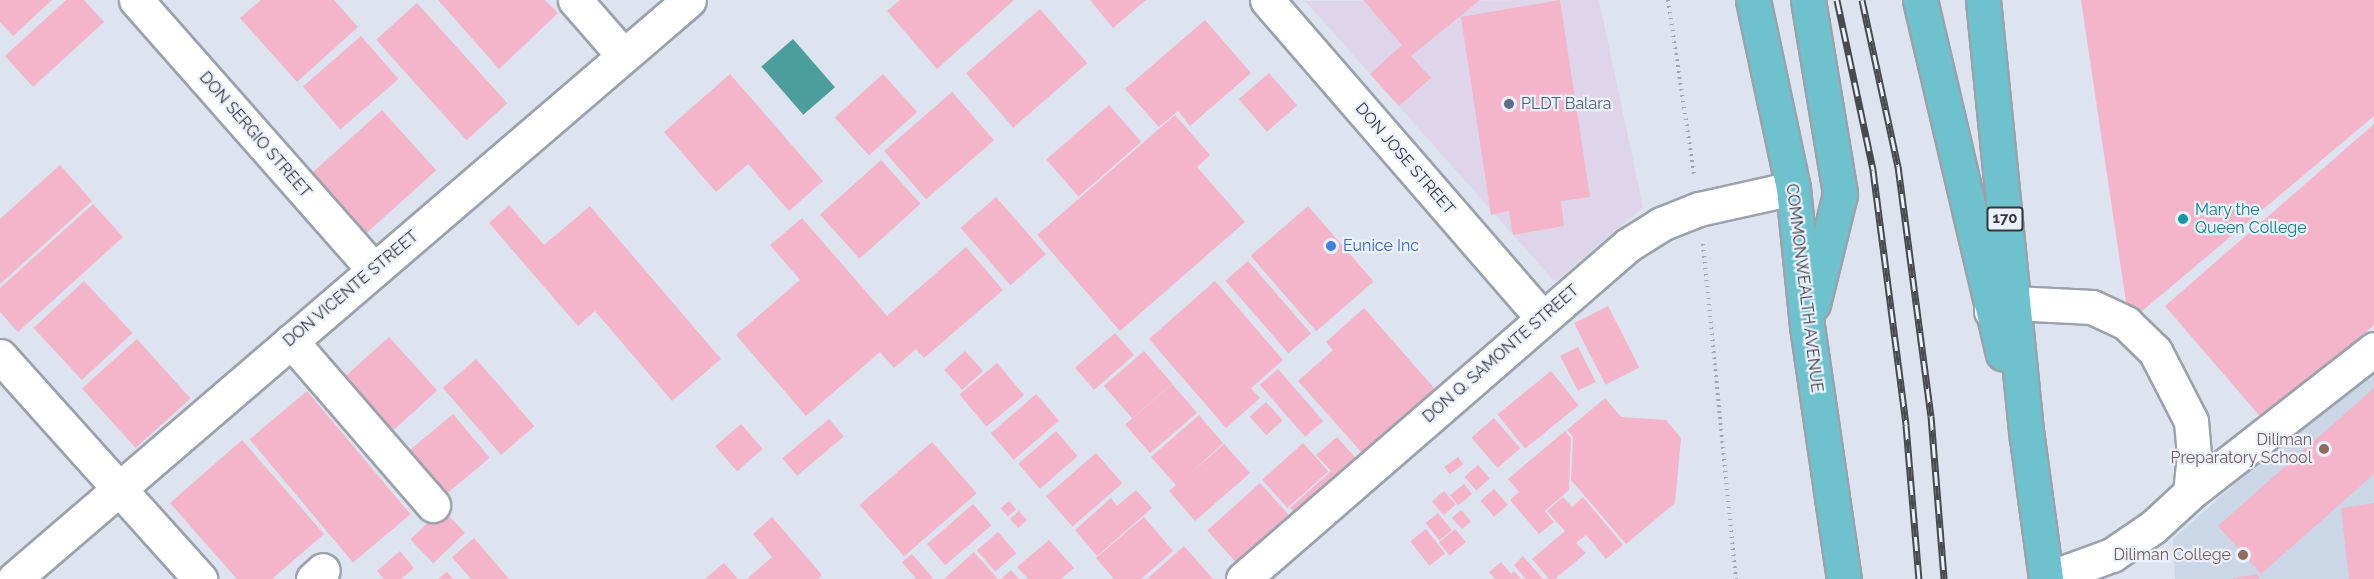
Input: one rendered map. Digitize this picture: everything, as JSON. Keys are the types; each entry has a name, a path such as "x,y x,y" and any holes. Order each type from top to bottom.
{"main road":[{"name":"COMMONWEALTH AVENUE","path":"1753,0 1793,188 1807,326 1844,579"},
{"path":"1807,326 1840,195 1808,0"},
{"path":"1920,0 2002,307 2027,438 2046,579"},
{"name":"170","path":"1983,0 2002,307"}],"street":[{"name":"DON SERGIO STREET","path":"136,0 374,270"},
{"path":"575,0 623,56"},
{"name":"DON VICENTE STREET","path":"14,579 689,0"},
{"name":"DON JOSE STREET","path":"1267,0 1542,317"},
{"name":"DON Q. SAMONTE STREET","path":"1243,579 1542,317 1628,245 1661,224 1700,209 1793,188"},
{"path":"2002,307 2092,307 2126,323 2155,351 2191,420 2194,455 2190,493"},
{"path":"291,341 434,505"},
{"path":"2046,579 2112,555 2153,527 2190,493 2374,349"},
{"path":"0,356 200,579"}],"path":[{"path":"1668,0 1700,209 1736,579"}],"shaded area":[{"name":"PLDT Balara","path":"1599,0 1643,207 1555,282 1305,1"},
{"path":"793,39 835,87 803,115 761,67"},
{"name":"Diliman Preparatory School","path":"2374,360 2374,579 2175,579 2173,539"}],"building":[{"path":"0,0 52,0 13,36 0,22"},
{"path":"66,0 84,0 104,22 33,87 5,56"},
{"path":"261,0 334,0 358,27 297,82 240,18"},
{"path":"438,0 545,0 558,13 499,69"},
{"path":"900,0 1014,0 937,69 887,11"},
{"path":"1090,0 1146,0 1113,28"},
{"path":"1363,0 1480,0 1411,56 1431,78 1399,106 1370,74 1402,45"},
{"path":"1560,0 1590,197 1561,201 1564,226 1513,235 1509,211 1491,215 1461,17"},
{"name":"Mary the Queen College","path":"2081,0 2374,0 2374,116 2129,322"},
{"path":"417,3 507,103 466,140 376,40"},
{"path":"1040,9 1087,63 1013,128 966,73"},
{"path":"1205,20 1251,73 1190,126 1178,111 1159,127 1125,89"},
{"path":"361,36 398,79 340,130 303,87"},
{"path":"1269,73 1297,105 1267,132 1239,99"},
{"path":"730,74 823,181 789,211 748,164 716,192 664,132"},
{"path":"883,74 917,112 869,155 835,117"},
{"path":"952,92 994,140 926,199 884,151"},
{"path":"1109,105 1141,142 1079,196 1046,159"},
{"path":"382,110 436,170 365,234 311,174"},
{"path":"1175,115 1210,155 1197,167 1245,222 1120,331 1037,235"},
{"path":"2374,124 2374,325 2264,421 2165,306"},
{"path":"881,160 920,204 860,259 820,215"},
{"path":"60,165 92,201 0,284 0,219"},
{"path":"996,197 1046,254 1010,285 961,228"},
{"path":"93,204 123,237 18,332 0,312 0,288"},
{"path":"509,205 544,245 590,206 721,359 672,401 595,311 578,326 489,223"},
{"path":"1308,206 1374,281 1316,331 1251,256"},
{"path":"802,218 887,316 966,247 1003,290 924,358 916,349 894,368 880,352 806,416 736,335 800,280 770,245"},
{"path":"1248,261 1311,333 1288,353 1225,281"},
{"path":"84,281 132,333 82,380 34,328"},
{"path":"1215,281 1283,360 1251,388 1260,398 1226,428 1149,339"},
{"path":"1608,306 1639,367 1605,385 1574,323"},
{"path":"1364,308 1441,396 1397,435 1391,428 1363,454 1298,381 1333,350 1326,342"},
{"path":"1115,333 1134,355 1094,390 1075,368"},
{"path":"389,337 437,391 386,437 338,383"},
{"path":"137,339 191,398 136,448 82,389"},
{"path":"1578,347 1596,382 1578,391 1560,356"},
{"path":"965,351 983,371 962,390 944,370"},
{"path":"1144,351 1172,383 1132,418 1104,386"},
{"path":"476,359 534,426 501,455 443,388"},
{"path":"997,363 1024,395 986,427 959,394"},
{"path":"1278,369 1323,421 1305,437 1260,385"},
{"path":"1551,371 1579,405 1525,449 1497,414"},
{"path":"1172,384 1197,413 1150,453 1125,425"},
{"path":"2374,388 2374,474 2261,574 2218,526"},
{"path":"307,391 410,514 353,563 250,439"},
{"path":"1036,394 1059,420 1014,460 991,433"},
{"path":"1605,398 1621,417 1666,420 1681,438 1675,503 1626,544 1571,480 1573,437 1567,430"},
{"path":"1266,402 1283,421 1266,435 1250,417"},
{"path":"453,414 490,458 444,496 407,453"},
{"path":"1199,415 1223,443 1192,472 1224,444 1250,473 1195,521 1169,491 1176,485 1151,457"},
{"path":"1494,418 1520,448 1498,468 1471,438"},
{"path":"829,419 844,437 797,476 782,458"},
{"path":"741,424 763,449 737,471 715,446"},
{"path":"1056,431 1078,456 1040,489 1018,464"},
{"path":"1565,431 1571,438 1569,490 1545,511 1554,522 1539,534 1510,500 1519,492 1508,479"},
{"path":"1337,437 1366,470 1305,524 1290,508 1331,471 1316,455"},
{"path":"242,440 324,534 272,579 237,579 170,503"},
{"path":"932,442 977,493 904,556 860,505"},
{"path":"1303,443 1328,471 1288,508 1262,480"},
{"path":"1096,453 1122,483 1072,526 1046,496"},
{"path":"1458,457 1463,464 1450,474 1444,467"},
{"path":"1478,465 1490,479 1476,490 1464,477"},
{"path":"1260,483 1299,527 1247,574 1207,531"},
{"path":"1464,484 1472,494 1458,505 1450,495"},
{"path":"1494,489 1508,505 1494,517 1480,501"},
{"path":"1136,490 1152,508 1097,556 1075,530 1111,498 1117,506"},
{"path":"1444,491 1456,505 1444,515 1432,501"},
{"path":"1563,497 1572,507 1583,497 1623,545 1606,559 1586,535 1576,543 1586,553 1555,579 1549,579 1532,559 1565,531 1547,511"},
{"path":"1009,501 1016,509 1008,517 1001,508"},
{"path":"2374,503 2374,579 2349,579 2341,508"},
{"path":"973,504 991,525 945,565 927,544"},
{"path":"442,509 465,533 433,563 410,540"},
{"path":"1461,510 1471,521 1462,529 1452,518"},
{"path":"1019,511 1027,520 1018,528 1010,519"},
{"path":"1438,513 1452,530 1439,540 1426,523"},
{"path":"772,517 822,575 818,579 747,579 772,557 753,534"},
{"path":"1144,517 1173,551 1141,579 1114,579 1096,558"},
{"path":"1426,529 1445,553 1429,566 1410,541"},
{"path":"1455,529 1466,542 1450,556 1439,542"},
{"path":"998,532 1016,553 995,572 977,550"},
{"path":"474,538 509,579 471,579 452,557"},
{"path":"1049,540 1074,568 1061,579 1028,579 1017,567"},
{"path":"1184,546 1213,579 1147,579"},
{"path":"400,551 414,568 401,579 384,579 377,571"},
{"path":"974,552 998,579 944,579"},
{"path":"912,554 933,578 916,579 902,562"},
{"path":"1523,556 1543,579 1526,579 1514,565"},
{"path":"1501,562 1511,574 1514,571 1521,579 1495,579 1489,572"},
{"path":"724,563 738,579 705,579"},
{"path":"1011,570 1019,579 1001,579"},
{"path":"447,572 453,579 438,579"},
{"path":"2258,574 2259,579 2233,579 2233,578"}],"railway":[{"path":"1837,0 1873,170 1906,425 1919,579"},
{"path":"1862,0 1898,166 1931,416 1944,579"}],"place":[{"name":"PLDT Balara","path":"1509,104"},
{"name":"Mary the Queen College","path":"2183,219"},
{"name":"Eunice Inc","path":"1331,246"},
{"name":"Diliman Preparatory School","path":"2324,449"},
{"name":"Diliman College","path":"2243,555"}]}
